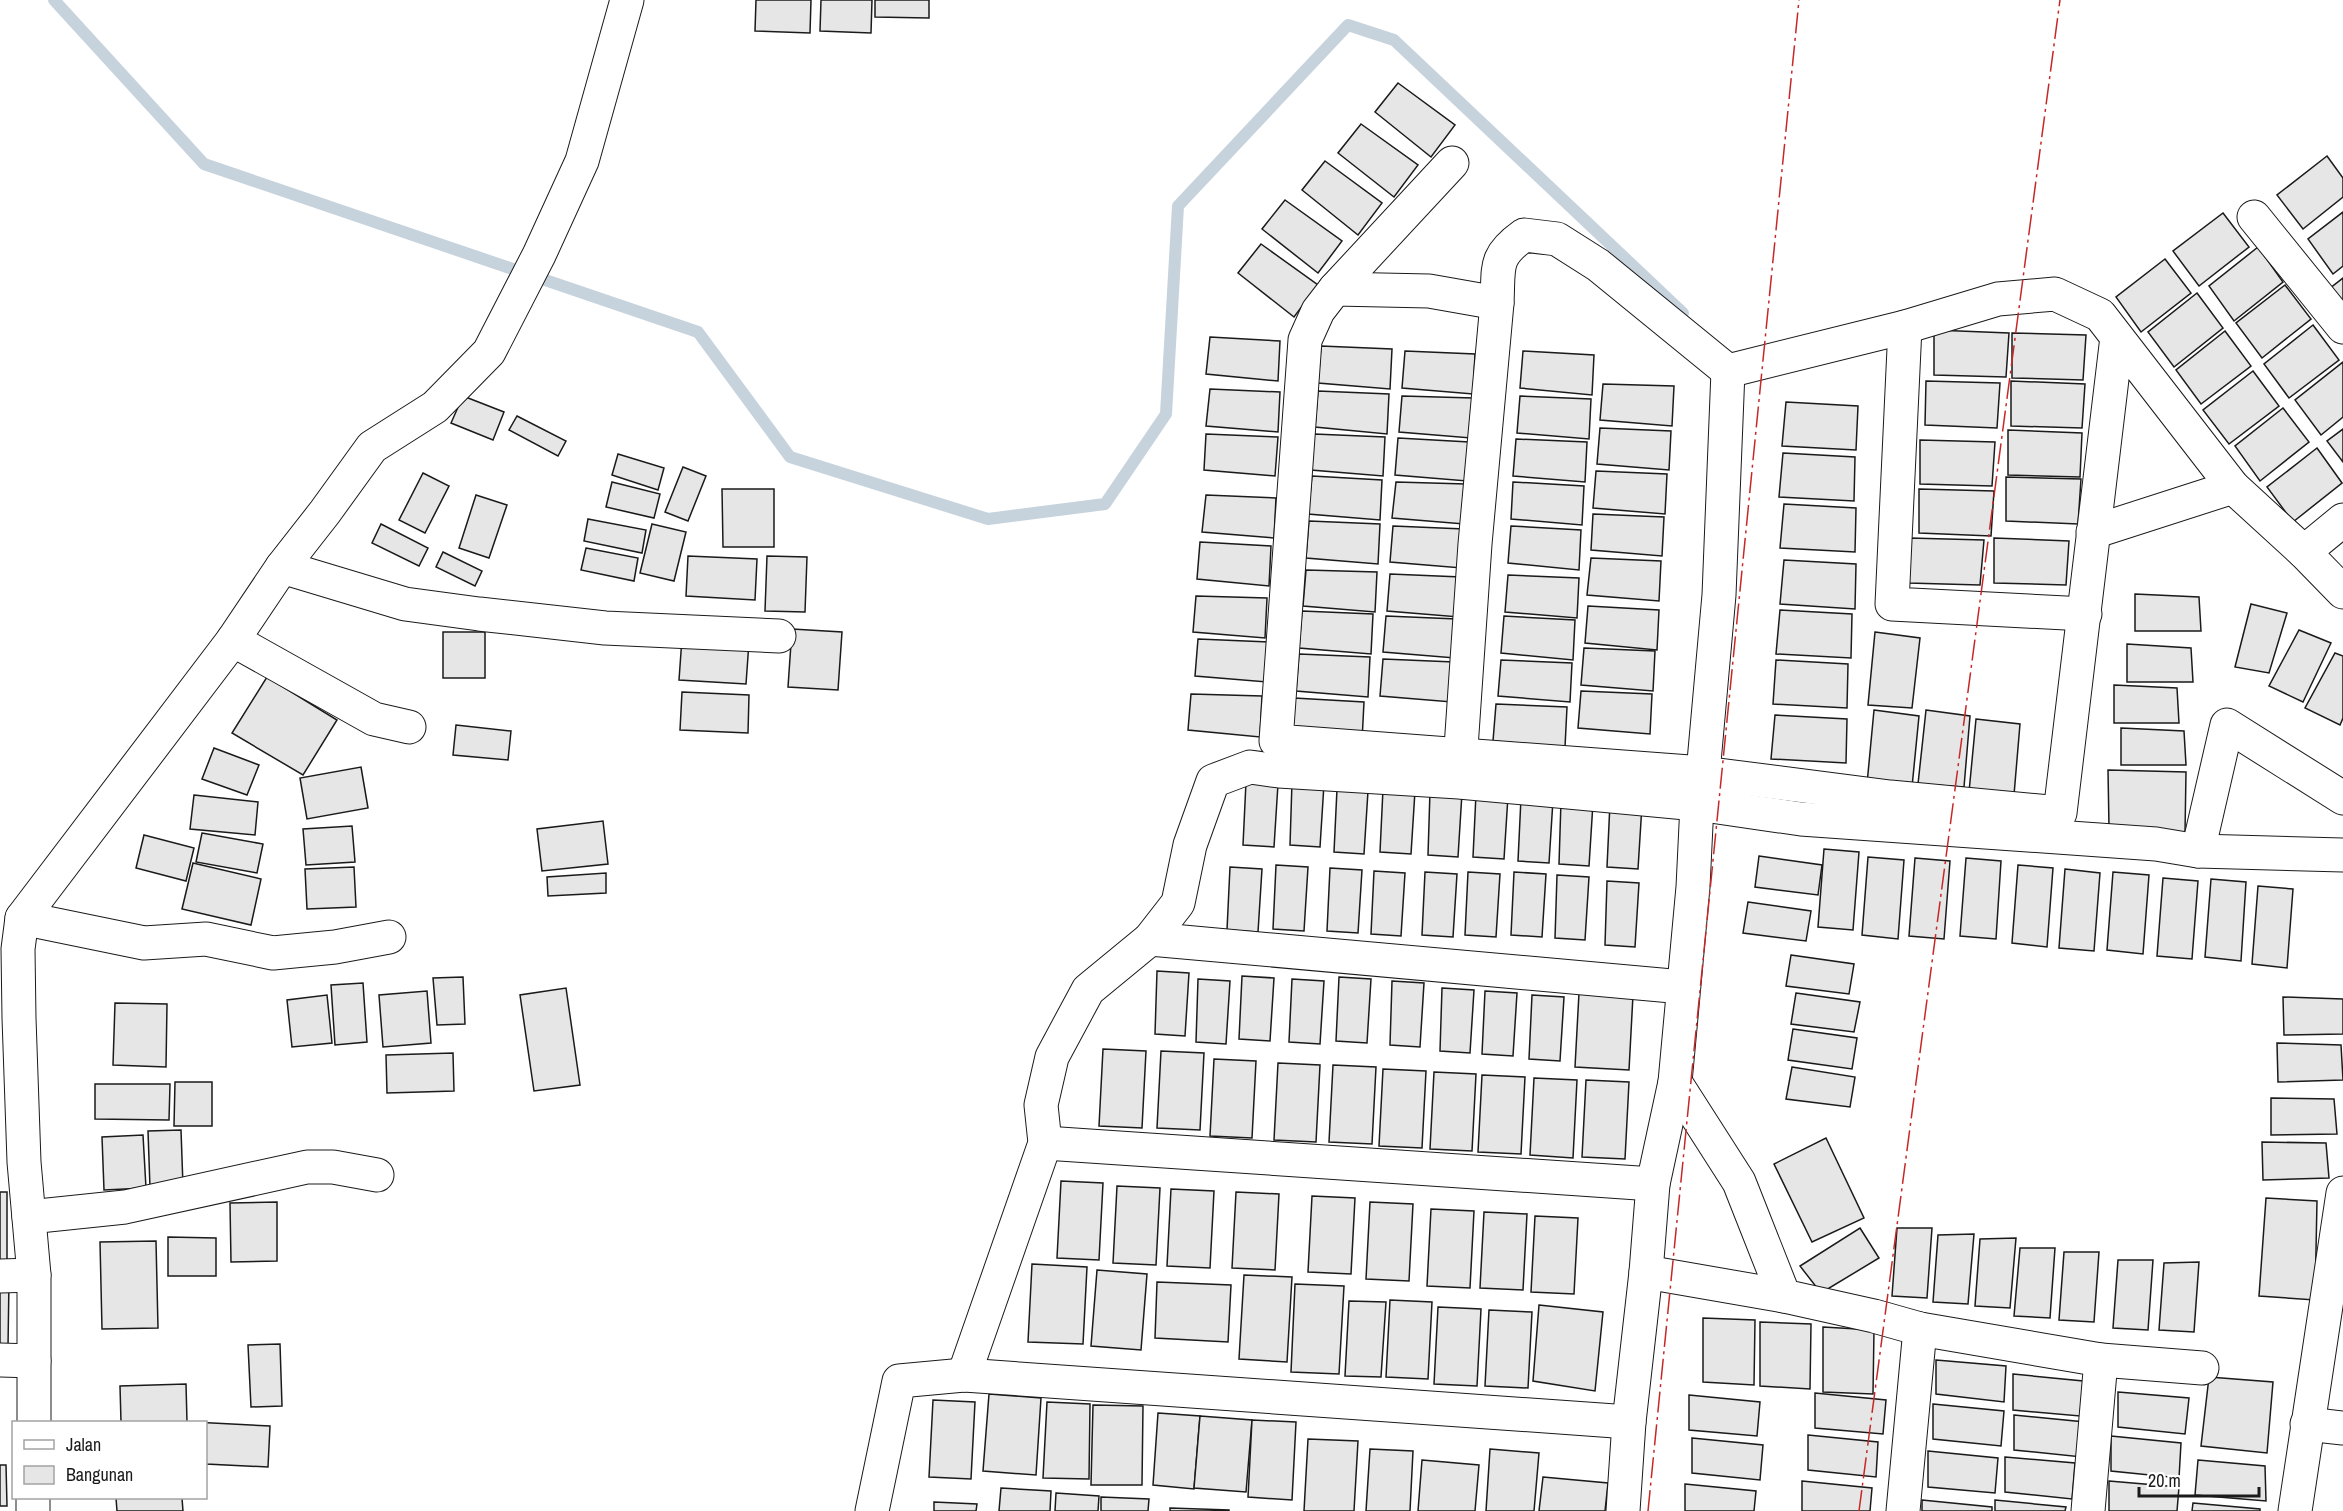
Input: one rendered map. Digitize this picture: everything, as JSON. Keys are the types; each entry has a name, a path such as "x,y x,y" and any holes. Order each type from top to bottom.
{"street":[{"path":"34,1421 34,1275 24,1162 13,939 234,640 282,567 372,447 435,407 489,352 582,161 627,0"},
{"path":"1452,163 1335,289 1318,311 1305,340 1276,741 1460,768 1700,789 1890,797 2060,813 2117,337"},
{"path":"2254,217 2343,327"},
{"path":"1460,768 1476,532 1499,259 1509,245 1524,235 1557,239 1598,265 1728,371"},
{"path":"1335,289 1429,291 1497,303"},
{"path":"1728,371 1905,327 1998,299 2055,294 2100,315 2233,487 2339,581"},
{"path":"1905,327 1892,604 2085,614"},
{"path":"1623,1511 1629,1422 1646,1272 1653,1184 1675,1082 1693,887 1719,595 1728,371"},
{"path":"2093,532 2233,487"},
{"path":"2304,552 2343,520"},
{"path":"282,567 405,604 605,628 779,636"},
{"path":"234,640 374,719 409,727"},
{"path":"2198,851 2227,724 2343,798"},
{"path":"964,1375 1045,1143 1041,1105 1052,1057 1088,990 1150,939 1179,903 1190,845 1213,781 1250,766 1279,771 1460,768"},
{"path":"1700,789 1801,819 2156,844 2198,851 2343,855"},
{"path":"13,939 144,943 206,939 273,953 335,947 389,937"},
{"path":"1150,939 1683,987"},
{"path":"1675,1082 1739,1182 1785,1296"},
{"path":"1045,1143 1653,1184"},
{"path":"29,1217 125,1207 307,1167 333,1167 377,1175"},
{"path":"2295,1511 2343,1193"},
{"path":"1646,1272 1785,1296 1920,1329 2102,1360 2202,1368"},
{"path":"0,1276 34,1275"},
{"path":"1903,1511 1920,1329"},
{"path":"0,1360 34,1361"},
{"path":"2088,1511 2102,1360"},
{"path":"872,1511 899,1381 964,1375 1629,1422"},
{"path":"2307,1425 2343,1428"}],"building":[{"path":"756,0 811,0 810,33 755,31"},
{"path":"821,0 872,0 871,33 820,31"},
{"path":"875,0 929,0 929,18 875,17"},
{"path":"1398,83 1455,125 1431,157 1375,112"},
{"path":"1361,124 1418,165 1394,197 1338,153"},
{"path":"2327,156 2343,178 2343,197 2303,229 2277,195"},
{"path":"1325,161 1382,203 1358,235 1302,190"},
{"path":"1285,200 1342,241 1318,273 1262,229"},
{"path":"2343,212 2343,266 2333,274 2308,239"},
{"path":"2223,213 2249,247 2199,286 2173,251"},
{"path":"1261,244 1318,285 1294,317 1238,273"},
{"path":"2258,247 2283,282 2234,321 2209,286"},
{"path":"2165,259 2191,293 2141,332 2116,297"},
{"path":"2343,278 2343,309 2329,289"},
{"path":"2285,285 2311,319 2262,358 2236,323"},
{"path":"2197,293 2223,328 2174,367 2148,332"},
{"path":"2313,325 2339,360 2289,398 2264,364"},
{"path":"1934,330 2009,333 2006,377 1934,375"},
{"path":"2225,331 2251,366 2201,404 2176,370"},
{"path":"2012,333 2086,335 2083,380 2012,378"},
{"path":"1210,337 1280,341 1278,381 1206,374"},
{"path":"1321,346 1392,349 1390,389 1318,383"},
{"path":"1405,351 1475,354 1473,394 1402,388"},
{"path":"1523,351 1594,355 1592,395 1520,388"},
{"path":"2343,362 2343,417 2321,435 2295,400"},
{"path":"2253,371 2279,406 2229,444 2203,410"},
{"path":"1926,381 2000,383 1997,428 1925,425"},
{"path":"2011,381 2085,384 2082,428 2011,426"},
{"path":"1603,384 1674,386 1672,426 1600,420"},
{"path":"1210,389 1280,392 1278,432 1206,426"},
{"path":"1318,391 1389,394 1387,434 1315,427"},
{"path":"463,396 504,412 493,440 451,423"},
{"path":"1402,396 1473,398 1471,438 1399,432"},
{"path":"1520,396 1591,399 1589,439 1517,433"},
{"path":"1786,402 1858,406 1856,450 1782,446"},
{"path":"2283,408 2309,442 2260,481 2235,446"},
{"path":"517,416 566,441 558,456 509,430"},
{"path":"1600,428 1671,431 1669,470 1597,464"},
{"path":"2343,429 2343,462 2327,441"},
{"path":"2008,430 2082,433 2080,477 2008,475"},
{"path":"1206,434 1278,437 1275,476 1204,470"},
{"path":"1314,434 1385,437 1383,476 1311,470"},
{"path":"1398,438 1469,442 1467,481 1395,475"},
{"path":"1516,439 1587,442 1585,482 1513,476"},
{"path":"1920,440 1995,442 1992,486 1920,484"},
{"path":"2317,448 2342,483 2293,522 2267,487"},
{"path":"1783,453 1855,457 1854,501 1779,497"},
{"path":"618,454 664,468 658,490 612,475"},
{"path":"683,467 706,476 688,521 665,512"},
{"path":"1596,471 1667,474 1665,514 1593,508"},
{"path":"423,473 449,486 425,533 399,520"},
{"path":"1312,476 1382,480 1380,520 1308,514"},
{"path":"2006,477 2081,479 2078,524 2006,521"},
{"path":"612,482 660,494 654,518 606,507"},
{"path":"1396,482 1466,484 1464,524 1392,518"},
{"path":"1513,482 1584,486 1582,525 1511,519"},
{"path":"722,489 774,489 774,547 723,547"},
{"path":"1919,489 1994,491 1991,536 1919,533"},
{"path":"476,495 507,505 489,558 459,548"},
{"path":"1206,495 1276,498 1274,538 1202,532"},
{"path":"1784,504 1856,508 1855,552 1780,548"},
{"path":"1593,514 1664,517 1662,556 1591,550"},
{"path":"588,519 646,530 642,553 584,541"},
{"path":"1309,521 1380,524 1378,564 1306,558"},
{"path":"381,524 428,548 419,566 372,543"},
{"path":"652,524 686,532 674,581 640,573"},
{"path":"1393,526 1464,529 1462,568 1390,562"},
{"path":"1511,526 1581,530 1579,570 1508,563"},
{"path":"1909,538 1984,540 1980,585 1908,583"},
{"path":"1994,538 2069,541 2066,585 1994,583"},
{"path":"1200,542 1271,546 1269,586 1197,579"},
{"path":"586,548 638,558 634,581 581,570"},
{"path":"443,552 482,571 475,586 436,567"},
{"path":"688,556 757,559 755,600 686,596"},
{"path":"767,556 807,557 805,612 765,611"},
{"path":"1591,558 1661,561 1659,601 1587,595"},
{"path":"1784,560 1856,564 1855,609 1780,604"},
{"path":"1306,570 1377,572 1375,612 1303,606"},
{"path":"1390,574 1461,577 1459,617 1387,611"},
{"path":"1508,575 1579,578 1577,618 1505,612"},
{"path":"2135,594 2199,597 2201,631 2135,631"},
{"path":"1196,596 1267,598 1265,638 1193,632"},
{"path":"2251,604 2287,613 2269,673 2235,667"},
{"path":"1588,606 1659,610 1657,650 1585,643"},
{"path":"1780,610 1852,614 1851,658 1776,654"},
{"path":"1302,611 1373,614 1371,654 1299,648"},
{"path":"1386,616 1457,619 1455,658 1383,652"},
{"path":"1504,616 1575,620 1573,660 1501,653"},
{"path":"792,629 842,632 838,690 788,687"},
{"path":"2299,630 2331,643 2303,702 2269,686"},
{"path":"443,632 485,632 485,678 443,678"},
{"path":"1875,632 1920,638 1912,708 1868,705"},
{"path":"682,638 749,642 746,684 679,680"},
{"path":"1198,639 1269,642 1267,682 1195,676"},
{"path":"2127,644 2191,648 2193,682 2127,682"},
{"path":"1584,648 1655,651 1653,691 1581,685"},
{"path":"2335,653 2343,656 2343,718 2340,725 2305,708"},
{"path":"1299,654 1370,657 1368,697 1296,691"},
{"path":"1383,659 1454,662 1452,702 1380,696"},
{"path":"1501,660 1572,663 1570,702 1498,696"},
{"path":"1776,660 1848,664 1847,708 1773,704"},
{"path":"267,677 337,720 303,775 232,733"},
{"path":"2114,685 2177,688 2179,723 2114,723"},
{"path":"1581,691 1652,694 1650,734 1578,728"},
{"path":"682,692 749,695 748,733 680,730"},
{"path":"1191,694 1262,696 1260,737 1188,730"},
{"path":"1294,698 1364,702 1362,741 1291,735"},
{"path":"1496,704 1567,707 1565,747 1493,741"},
{"path":"1874,710 1919,716 1912,787 1867,784"},
{"path":"1926,710 1970,716 1964,787 1918,784"},
{"path":"1775,715 1847,719 1846,763 1771,759"},
{"path":"1976,719 2020,724 2014,795 1969,792"},
{"path":"456,725 511,731 508,760 453,755"},
{"path":"2121,728 2184,731 2186,765 2121,765"},
{"path":"214,748 259,765 247,795 202,779"},
{"path":"361,767 368,808 307,819 300,778"},
{"path":"2108,770 2186,772 2185,833 2109,827"},
{"path":"1246,782 1278,784 1274,847 1243,845"},
{"path":"1292,782 1324,784 1320,847 1290,845"},
{"path":"1337,789 1368,791 1364,854 1334,852"},
{"path":"1383,789 1415,791 1411,854 1380,852"},
{"path":"1430,791 1462,793 1458,857 1428,855"},
{"path":"1476,794 1508,796 1504,859 1473,857"},
{"path":"194,795 258,802 255,835 190,829"},
{"path":"1521,798 1553,800 1549,863 1518,861"},
{"path":"1561,801 1593,803 1589,866 1559,864"},
{"path":"1610,803 1642,805 1638,869 1607,867"},
{"path":"603,821 608,864 542,871 537,829"},
{"path":"352,826 355,862 306,865 303,829"},
{"path":"202,833 263,844 257,873 196,862"},
{"path":"144,835 194,848 186,881 136,868"},
{"path":"1824,849 1859,852 1853,930 1818,927"},
{"path":"1759,856 1822,865 1818,895 1755,887"},
{"path":"1868,857 1904,860 1898,939 1862,935"},
{"path":"1915,858 1950,861 1944,939 1909,936"},
{"path":"1966,858 2001,861 1996,939 1960,936"},
{"path":"193,863 261,879 251,925 182,909"},
{"path":"1276,865 1308,867 1304,931 1273,929"},
{"path":"2018,865 2053,868 2047,947 2012,943"},
{"path":"354,867 356,907 307,909 305,869"},
{"path":"1230,867 1262,869 1258,932 1227,930"},
{"path":"1330,868 1362,870 1358,933 1327,931"},
{"path":"2065,869 2100,873 2094,951 2059,948"},
{"path":"1374,871 1405,873 1401,936 1371,934"},
{"path":"1425,872 1457,874 1453,937 1422,935"},
{"path":"1468,872 1500,874 1496,937 1465,935"},
{"path":"1514,872 1546,874 1542,937 1511,935"},
{"path":"2113,872 2149,875 2143,954 2107,950"},
{"path":"606,873 606,893 548,896 547,877"},
{"path":"1557,875 1589,877 1585,940 1555,938"},
{"path":"2163,878 2198,881 2192,959 2157,956"},
{"path":"2211,879 2246,882 2241,961 2205,957"},
{"path":"1607,881 1639,883 1635,947 1605,945"},
{"path":"2258,886 2293,889 2287,968 2252,964"},
{"path":"1748,902 1811,911 1806,941 1743,933"},
{"path":"1791,955 1854,964 1849,994 1786,986"},
{"path":"1157,971 1189,973 1185,1036 1155,1034"},
{"path":"1242,976 1274,978 1270,1041 1239,1039"},
{"path":"463,977 465,1024 437,1025 433,978"},
{"path":"1339,977 1371,979 1367,1043 1336,1041"},
{"path":"1198,979 1230,981 1226,1044 1196,1042"},
{"path":"1292,979 1324,981 1320,1044 1289,1042"},
{"path":"1392,981 1424,983 1420,1047 1390,1045"},
{"path":"363,983 367,1042 335,1045 331,985"},
{"path":"566,988 580,1085 534,1091 520,995"},
{"path":"1442,988 1474,990 1470,1053 1440,1051"},
{"path":"427,991 431,1043 383,1047 379,995"},
{"path":"1485,991 1517,993 1513,1056 1482,1054"},
{"path":"1579,993 1633,995 1629,1070 1575,1067"},
{"path":"1796,993 1860,1002 1854,1032 1791,1024"},
{"path":"327,995 332,1043 292,1047 287,1000"},
{"path":"1532,995 1564,997 1560,1061 1529,1059"},
{"path":"2283,997 2343,999 2343,1034 2284,1035"},
{"path":"115,1003 167,1004 166,1067 113,1065"},
{"path":"1793,1029 1857,1038 1852,1069 1788,1060"},
{"path":"2277,1043 2341,1045 2343,1080 2278,1082"},
{"path":"1103,1049 1146,1051 1142,1128 1099,1126"},
{"path":"1161,1051 1204,1053 1200,1130 1157,1128"},
{"path":"453,1053 454,1091 387,1093 386,1055"},
{"path":"1214,1059 1256,1061 1252,1138 1210,1136"},
{"path":"1278,1063 1320,1065 1316,1142 1274,1140"},
{"path":"1333,1065 1376,1067 1372,1144 1329,1142"},
{"path":"1792,1067 1855,1077 1850,1107 1786,1099"},
{"path":"1383,1069 1426,1071 1422,1148 1379,1146"},
{"path":"1434,1072 1476,1074 1472,1151 1430,1149"},
{"path":"1482,1075 1525,1077 1521,1154 1478,1152"},
{"path":"1534,1078 1577,1080 1573,1158 1530,1155"},
{"path":"1586,1080 1629,1082 1625,1159 1582,1157"},
{"path":"175,1082 212,1082 212,1126 174,1126"},
{"path":"95,1084 170,1084 169,1120 95,1119"},
{"path":"2271,1098 2334,1099 2337,1134 2271,1135"},
{"path":"181,1130 183,1186 150,1188 148,1131"},
{"path":"143,1135 146,1188 104,1190 102,1137"},
{"path":"1826,1138 1864,1218 1812,1242 1774,1164"},
{"path":"2262,1142 2326,1143 2329,1178 2263,1180"},
{"path":"1061,1181 1103,1183 1099,1260 1057,1258"},
{"path":"1117,1186 1160,1188 1156,1265 1113,1263"},
{"path":"1171,1189 1214,1191 1210,1268 1167,1266"},
{"path":"0,1192 7,1192 7,1265 0,1265"},
{"path":"1236,1192 1279,1194 1275,1270 1232,1268"},
{"path":"1312,1196 1355,1198 1351,1274 1308,1272"},
{"path":"2266,1198 2317,1201 2315,1300 2259,1296"},
{"path":"277,1202 277,1261 231,1262 230,1203"},
{"path":"1370,1202 1413,1204 1409,1281 1366,1279"},
{"path":"1431,1209 1474,1211 1470,1288 1427,1286"},
{"path":"1484,1212 1527,1214 1523,1290 1480,1288"},
{"path":"1535,1216 1578,1218 1574,1294 1531,1292"},
{"path":"1860,1228 1879,1258 1821,1293 1800,1266"},
{"path":"1897,1228 1932,1228 1927,1298 1892,1296"},
{"path":"1974,1234 1968,1304 1933,1302 1938,1235"},
{"path":"168,1237 216,1238 216,1276 168,1276"},
{"path":"2016,1238 2010,1308 1975,1306 1980,1239"},
{"path":"156,1241 158,1328 102,1329 100,1242"},
{"path":"2020,1248 2055,1248 2050,1318 2014,1316"},
{"path":"2064,1252 2099,1252 2094,1322 2059,1320"},
{"path":"2118,1260 2153,1260 2148,1330 2113,1328"},
{"path":"2199,1262 2194,1332 2159,1330 2164,1263"},
{"path":"1032,1264 1087,1267 1083,1344 1028,1342"},
{"path":"1097,1270 1147,1274 1141,1350 1091,1346"},
{"path":"1244,1275 1292,1277 1287,1362 1239,1359"},
{"path":"0,1279 9,1279 8,1348 0,1348"},
{"path":"1157,1282 1231,1285 1228,1342 1155,1338"},
{"path":"1295,1284 1344,1286 1339,1374 1291,1372"},
{"path":"1390,1300 1432,1302 1428,1379 1386,1377"},
{"path":"1349,1301 1386,1302 1381,1377 1345,1376"},
{"path":"1539,1305 1603,1312 1595,1391 1533,1381"},
{"path":"1438,1307 1481,1309 1477,1386 1434,1384"},
{"path":"1489,1310 1532,1312 1528,1388 1485,1386"},
{"path":"1703,1318 1755,1320 1754,1385 1703,1382"},
{"path":"1760,1322 1811,1324 1810,1389 1760,1386"},
{"path":"1823,1327 1874,1330 1873,1394 1823,1392"},
{"path":"280,1344 282,1406 251,1407 248,1345"},
{"path":"1936,1360 2006,1366 2004,1402 1936,1394"},
{"path":"2013,1374 2083,1381 2080,1416 2013,1410"},
{"path":"2209,1377 2273,1382 2267,1453 2201,1446"},
{"path":"186,1384 187,1421 121,1421 120,1386"},
{"path":"2118,1392 2189,1398 2185,1434 2118,1427"},
{"path":"1815,1393 1886,1400 1883,1434 1815,1428"},
{"path":"989,1394 1041,1398 1036,1475 983,1471"},
{"path":"1689,1395 1760,1402 1757,1436 1689,1430"},
{"path":"933,1400 975,1402 971,1479 929,1477"},
{"path":"1047,1402 1090,1404 1089,1479 1043,1478"},
{"path":"1933,1404 2004,1411 2001,1446 1933,1439"},
{"path":"1093,1405 1143,1406 1142,1485 1091,1485"},
{"path":"1158,1413 1200,1416 1194,1489 1153,1485"},
{"path":"2014,1415 2085,1422 2082,1457 2014,1450"},
{"path":"1200,1416 1252,1420 1246,1492 1194,1488"},
{"path":"1252,1420 1296,1422 1292,1500 1248,1497"},
{"path":"207,1423 270,1426 268,1467 207,1464"},
{"path":"1808,1435 1878,1442 1876,1477 1808,1470"},
{"path":"2111,1436 2181,1443 2179,1478 2111,1471"},
{"path":"1692,1438 1763,1445 1760,1480 1692,1473"},
{"path":"1308,1439 1358,1441 1354,1511 1304,1511"},
{"path":"1370,1449 1413,1451 1410,1511 1366,1511"},
{"path":"1490,1449 1539,1453 1534,1511 1486,1511"},
{"path":"1928,1451 1998,1458 1995,1493 1928,1487"},
{"path":"2005,1457 2075,1463 2072,1499 2005,1492"},
{"path":"1422,1460 1479,1465 1475,1511 1418,1511"},
{"path":"2198,1460 2265,1466 2266,1501 2195,1495"},
{"path":"0,1465 6,1465 7,1506 0,1506"},
{"path":"1543,1477 1608,1483 1605,1511 1539,1511"},
{"path":"1802,1481 1872,1488 1870,1511 1802,1511"},
{"path":"2109,1481 2179,1487 2177,1511 2109,1511"},
{"path":"1685,1484 1756,1491 1754,1511 1685,1511"},
{"path":"1001,1488 1051,1491 1050,1511 999,1511"},
{"path":"1056,1493 1099,1496 1098,1511 1055,1511"},
{"path":"1101,1497 1149,1499 1148,1511 1101,1511"},
{"path":"116,1499 182,1499 183,1511 117,1511"},
{"path":"1922,1500 1992,1507 1992,1511 1922,1511"},
{"path":"1995,1500 2066,1507 2065,1511 1995,1511"},
{"path":"934,1502 977,1504 976,1511 934,1511"},
{"path":"2193,1503 2260,1509 2260,1511 2192,1511"},
{"path":"1170,1508 1229,1510 1229,1511 1170,1511"}],"waterway":[{"path":"54,0 204,164 698,332 790,457 988,519 1105,504 1166,414 1178,206 1348,25 1394,40 1683,313"}],"power":[{"path":"1648,1511 1799,0"},
{"path":"1859,1511 2060,0"}]}
